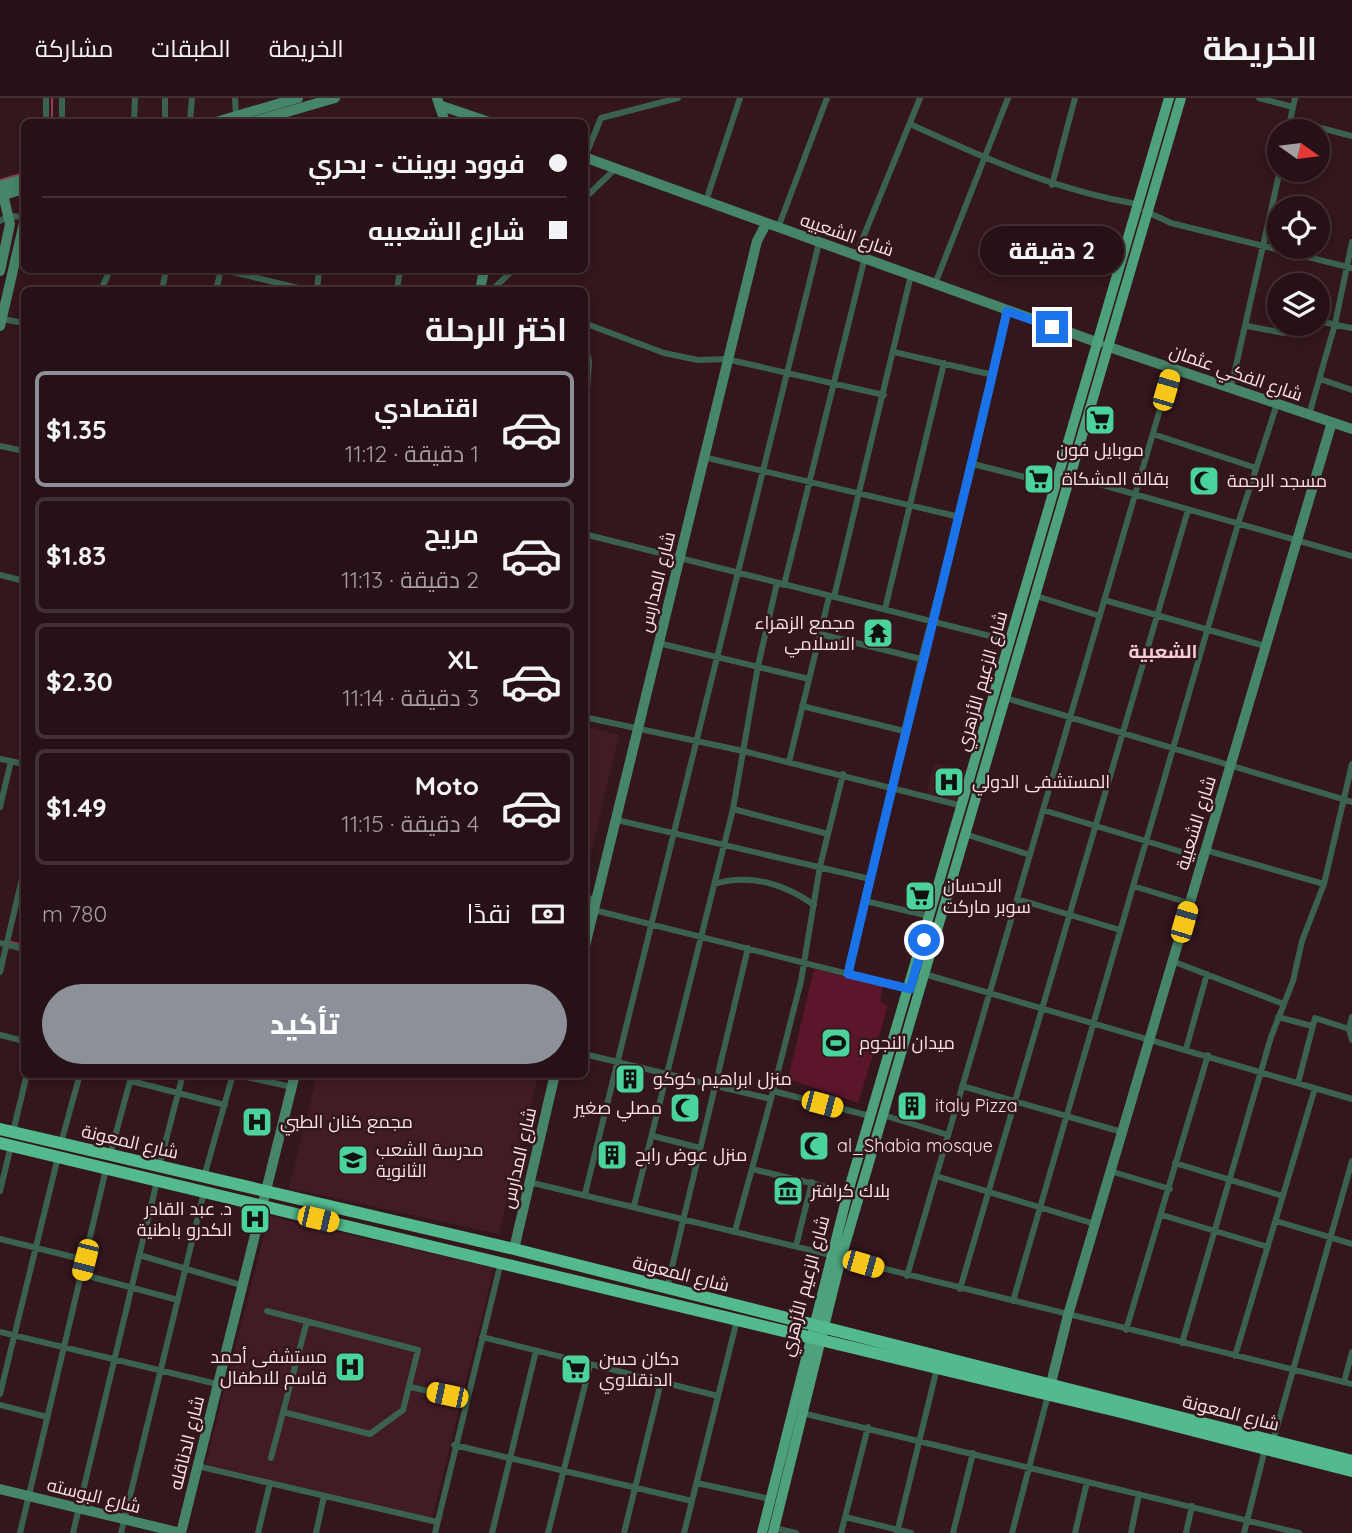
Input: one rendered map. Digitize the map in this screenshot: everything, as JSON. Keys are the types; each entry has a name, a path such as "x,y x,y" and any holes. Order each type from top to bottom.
{"highway":[{"name":"شارع المعونة","path":"0,1129 514,1249 667,1288 938,1367 1049,1390"},
{"name":"شارع المعونة","path":"6,1145 737,1320 816,1332 1269,1445 1352,1461"},
{"name":"شارع المعونة","path":"1269,1445 1352,1471"}],"main road":[{"name":"شارع الزعيم الأزهري","path":"836,1256 848,1192 877,1116 924,974 1071,476 1139,204 1169,98"},
{"name":"شارع الزعيم الأزهري","path":"762,1533 931,916 1057,486 1147,214 1181,98"},
{"name":"شارع الزعيم الأزهري","path":"773,1530 802,1412 816,1332"}],"street":[{"path":"46,98 46,119"},
{"path":"62,98 62,119"},
{"path":"134,119 135,98"},
{"path":"165,98 165,119"},
{"path":"190,119 192,98"},
{"path":"235,98 236,116"},
{"path":"274,119 335,98"},
{"path":"588,150 601,118 678,98"},
{"path":"706,201 740,98"},
{"path":"778,228 827,98"},
{"path":"634,1206 733,809 758,666 809,482 861,256 920,98"},
{"path":"934,284 1007,98"},
{"path":"1052,185 1075,98"},
{"path":"1259,98 1293,107"},
{"path":"1290,119 1295,98"},
{"path":"226,119 236,116 252,119 294,99"},
{"path":"438,102 444,119"},
{"path":"438,102 481,119"},
{"path":"910,124 1052,185 1090,196 1139,204 1147,214 1264,248 1349,267"},
{"path":"1330,130 1352,136"},
{"name":"شارع الشعبيه","path":"588,158 1104,345"},
{"path":"588,195 616,168"},
{"path":"1,191 21,181"},
{"path":"1231,388 1278,182"},
{"path":"1,191 21,189"},
{"path":"0,271 4,218 1,191"},
{"name":"شارع المدارس","path":"588,934 726,359 757,241 765,224"},
{"path":"21,236 1,322 21,323"},
{"path":"1309,415 1335,324 1349,267 1352,242"},
{"path":"585,1194 654,923 694,741 819,243"},
{"path":"245,273 267,282 292,287"},
{"path":"495,287 510,273"},
{"path":"789,762 820,634 859,495 911,275"},
{"path":"266,287 267,282"},
{"path":"848,974 921,659 973,464 1007,311"},
{"path":"1330,323 1352,328"},
{"path":"588,325 664,354 698,360 726,359 884,395"},
{"path":"1247,326 1267,330"},
{"name":"شارع الفكي عثمان","path":"1104,345 1352,429"},
{"path":"588,350 588,372"},
{"path":"894,352 993,375"},
{"path":"885,609 944,363"},
{"path":"907,1276 1172,368"},
{"path":"1320,379 1352,390"},
{"path":"1013,1301 1207,629 1277,404"},
{"name":"شارع الشعبية","path":"1049,1390 1110,1171 1332,422"},
{"path":"1153,434 1256,468"},
{"path":"0,446 21,450"},
{"path":"704,457 960,517"},
{"path":"973,464 1057,486"},
{"path":"1071,476 1352,556"},
{"path":"960,1289 1188,510"},
{"path":"588,535 1012,641"},
{"path":"0,575 21,580"},
{"path":"1036,596 1100,616"},
{"path":"1104,600 1265,646"},
{"path":"820,634 921,659"},
{"path":"658,643 809,679"},
{"path":"1006,698 1352,802"},
{"path":"802,706 904,731"},
{"path":"588,718 843,774 964,806"},
{"path":"0,759 21,763"},
{"path":"0,807 11,761"},
{"path":"1182,1343 1281,1003 1293,981 1302,941 1324,884 1352,765"},
{"path":"735,1231 772,1095 803,962 820,866 843,774"},
{"path":"733,809 828,834"},
{"path":"1043,810 1146,841 1324,884"},
{"path":"617,820 870,879"},
{"path":"965,834 1030,855"},
{"path":"714,884 733,878 789,887 814,905"},
{"path":"0,972 3,944 21,881"},
{"path":"1133,886 1189,903"},
{"path":"1017,899 1120,930"},
{"path":"588,900 595,905 654,923 910,989"},
{"path":"865,901 931,916"},
{"path":"3,944 21,948"},
{"path":"667,1288 748,948"},
{"path":"1172,960 1281,1003"},
{"path":"924,974 1352,1099"},
{"path":"1186,1049 1207,974"},
{"path":"1278,1017 1312,1026"},
{"path":"1352,1017 1349,1029 1352,1040"},
{"path":"1298,1083 1315,1018 1349,1029"},
{"path":"0,1035 21,1040"},
{"path":"588,1055 716,1085 877,1116 948,1135"},
{"path":"1126,1330 1208,1055"},
{"path":"13,1132 26,1078"},
{"path":"61,1143 79,1078"},
{"path":"110,1155 131,1078 225,1105"},
{"path":"159,1167 182,1078"},
{"path":"204,1177 232,1078"},
{"path":"251,1078 292,1087"},
{"name":"شارع الدناقله","path":"181,1533 294,1078"},
{"name":"شارع المدارس","path":"514,1249 554,1078"},
{"path":"962,1086 1122,1132"},
{"path":"1235,1356 1315,1088"},
{"path":"653,1136 699,1148"},
{"path":"0,1191 6,1145"},
{"path":"0,1394 58,1157"},
{"path":"1244,1533 1352,1161"},
{"path":"1175,1163 1283,1196"},
{"path":"20,1533 106,1169"},
{"path":"752,1169 848,1192"},
{"path":"1110,1171 1170,1189"},
{"path":"936,1176 1095,1224"},
{"path":"73,1533 157,1181"},
{"path":"529,1182 796,1245 907,1276 1352,1384"},
{"path":"796,1245 812,1182"},
{"path":"121,1533 204,1192"},
{"path":"1162,1214 1268,1247"},
{"path":"1276,1221 1352,1244"},
{"path":"0,1239 85,1260"},
{"path":"139,1255 241,1285"},
{"path":"435,1533 465,1399 501,1262"},
{"path":"81,1274 178,1300"},
{"path":"267,1311 418,1350 411,1387 401,1415 370,1434 283,1412"},
{"path":"684,1533 737,1320"},
{"path":"271,1458 307,1321"},
{"path":"0,1332 217,1384"},
{"path":"482,1337 718,1396"},
{"path":"492,1533 536,1351"},
{"path":"1344,1382 1352,1352"},
{"path":"548,1533 590,1365"},
{"path":"897,1531 938,1367"},
{"path":"624,1533 661,1382"},
{"path":"411,1387 465,1399"},
{"path":"1012,1533 1049,1390"},
{"path":"0,1405 47,1417"},
{"path":"802,1412 1029,1465 1087,1482 1299,1533"},
{"path":"841,1533 868,1427"},
{"path":"454,1445 692,1501"},
{"path":"953,1533 973,1453"},
{"path":"197,1466 437,1522"},
{"path":"1075,1533 1087,1482"},
{"path":"258,1533 270,1483"},
{"path":"697,1483 771,1499"},
{"name":"شارع البوسته","path":"0,1489 181,1533"},
{"path":"1132,1533 1139,1494"},
{"path":"316,1533 324,1496"},
{"path":"1186,1533 1192,1506"},
{"path":"845,1517 911,1533"},
{"path":"773,1530 796,1533"}],"shaded area":[{"path":"588,727 619,735 588,866"},
{"name":"المستشفى الدولي","path":"935,763 972,772 963,802 926,793"},
{"name":"ميدان النجوم","path":"814,969 883,986 880,1001 888,1006 858,1103 788,1079"},
{"path":"316,1078 537,1078 499,1234 289,1188"},
{"name":"مستشفى أحمد قاسم للاطفال","path":"269,1216 494,1268 432,1519 205,1465"}],"waterway":[{"path":"52,98 52,119"},
{"path":"0,180 21,174"},
{"path":"11,942 21,944"}],"place":[{"name":"موبايل فون","path":"1100,420"},
{"name":"بقالة المشكاة","path":"1039,479"},
{"name":"مسجد الرحمة","path":"1204,481"},
{"name":"مجمع الزهراء الاسلامي","path":"878,633"},
{"name":"المستشفى الدولي","path":"949,782"},
{"name":"الاحسان سوبر ماركت","path":"920,896"},
{"name":"ميدان النجوم","path":"836,1043"},
{"name":"منزل ابراهيم كوكو","path":"630,1079"},
{"name":"italy Pizza","path":"912,1106"},
{"name":"مصلي صغير","path":"685,1108"},
{"name":"مجمع كنان الطبي","path":"257,1122"},
{"name":"al_Shabia mosque","path":"814,1146"},
{"name":"منزل عوض رابح","path":"612,1155"},
{"name":"مدرسة الشعب الثانوية","path":"353,1160"},
{"name":"بلاك كرافتر","path":"788,1191"},
{"name":"د. عبد القادر الكدرو باطنية","path":"255,1219"},
{"name":"مستشفى أحمد قاسم للاطفال","path":"350,1367"},
{"name":"دكان حسن الدنقلاوي","path":"576,1369"}],"district":[{"name":"الشعبية","path":"1163,651"}],"route":[{"path":"924,940 910,989 848,974 921,659 973,464 1007,311 1052,327"}]}
